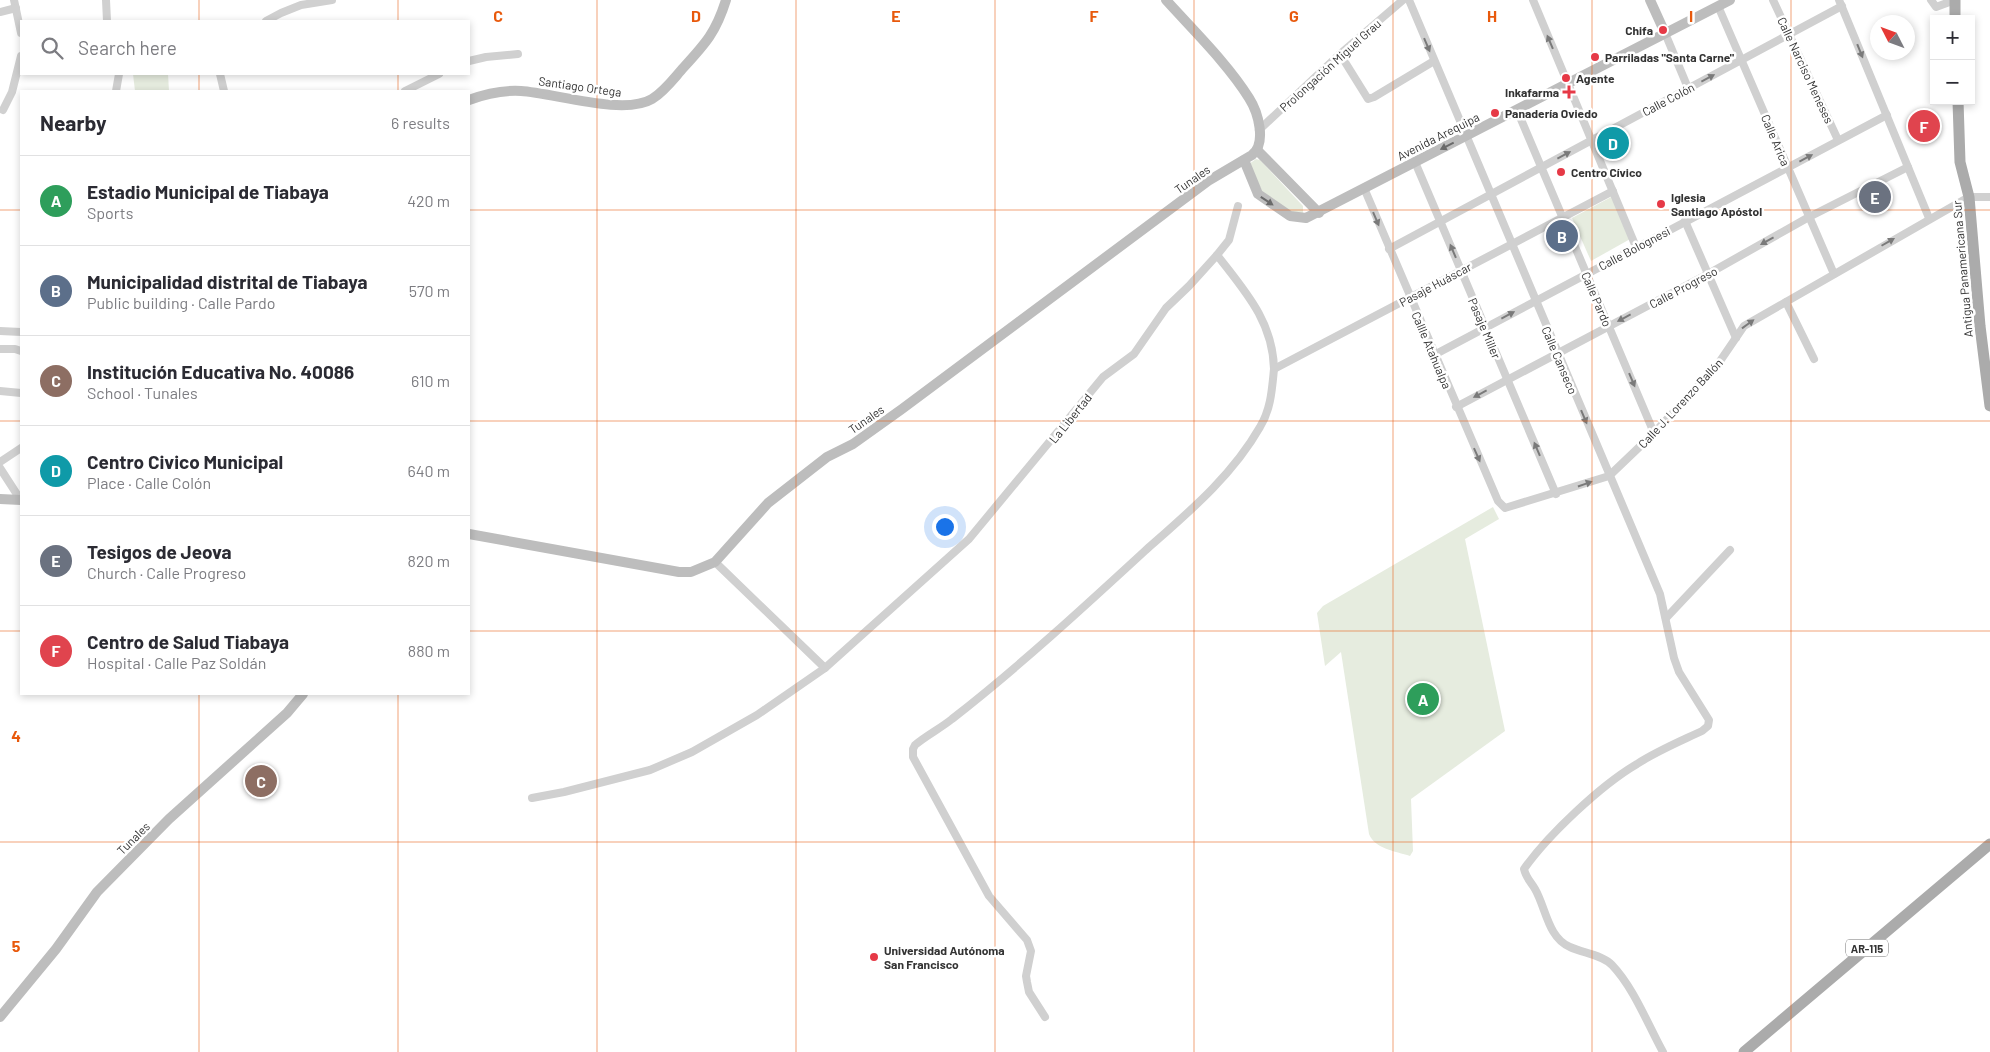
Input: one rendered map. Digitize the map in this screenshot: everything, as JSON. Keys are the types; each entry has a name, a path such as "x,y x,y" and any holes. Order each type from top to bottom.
{"main road":[{"path":"1955,0 1956,15"},
{"name":"Antigua Panamericana Sur","path":"1958,105 1960,162 1969,196 1980,326 1990,406"},
{"name":"AR-115","path":"1746,1050 1990,844"}],"street":[{"path":"106,0 107,20"},
{"path":"268,20 301,5 332,0"},
{"name":"Santiago Ortega","path":"470,100 484,94 520,91 621,105 639,104 651,100 660,93 706,42 719,22 726,0"},
{"path":"1166,0 1232,75 1249,98 1257,118 1259,143 1257,150 1244,160"},
{"name":"Calle Canseco","path":"1408,0 1660,594 1674,658 1679,672 1709,720 1708,726 1702,730 1637,764 1610,783 1563,826 1524,869 1526,877 1535,889 1554,934 1568,947 1611,964 1625,981 1663,1052"},
{"path":"1533,0 1636,248"},
{"path":"1650,0 1688,88"},
{"name":"Avenida Arequipa","path":"1244,160 1256,191 1262,198 1290,216 1306,218 1730,0"},
{"name":"Calle Narciso Meneses","path":"1773,0 1838,140"},
{"path":"1931,0 1936,7 1955,0"},
{"name":"Prolongación Miguel Grau","path":"1259,130 1340,54 1401,1"},
{"path":"1841,3 1929,218"},
{"name":"Calle Colón","path":"1389,249 1742,60 1841,3"},
{"path":"0,12 15,4 20,28"},
{"name":"Calle Arica","path":"1718,6 1834,274"},
{"path":"470,61 518,54"},
{"path":"1340,54 1368,99 1434,61"},
{"path":"3,110 12,92 20,60"},
{"path":"116,90 119,75"},
{"path":"220,75 224,90"},
{"path":"407,90 437,75"},
{"name":"Calle Pardo","path":"1517,110 1654,433"},
{"name":"Calle Bolognesi","path":"1434,355 1887,115"},
{"path":"1257,150 1319,213"},
{"name":"Tunales","path":"470,534 679,572 691,572 715,562 768,503 816,465 827,457 853,444 1208,181 1244,160"},
{"name":"Pasaje Miller","path":"1415,162 1556,494"},
{"name":"Calle Progreso","path":"1456,407 1708,274 1809,217 1908,167"},
{"name":"Callle Atahualpa","path":"1364,188 1456,407 1498,501 1505,508"},
{"name":"Pasaje Huáscar","path":"1274,369 1612,191"},
{"path":"1969,196 1990,197"},
{"name":"Calle J. Lorenzo Ballón","path":"1505,508 1556,494 1609,476 1654,433 1716,367 1744,326 1969,196"},
{"name":"La Libertad","path":"532,798 557,794 650,770 692,752 757,715 825,668 970,539 1103,377 1134,354 1166,308 1229,240 1238,206"},
{"path":"1685,222 1736,338"},
{"path":"1045,1017 1029,992 1026,982 1031,951 1027,940 989,896 913,757 913,749 919,742 952,719 1074,616 1202,499 1232,470 1261,427 1270,403 1274,369 1271,344 1259,311 1217,254"},
{"path":"1786,302 1814,359"},
{"path":"0,331 20,332"},
{"path":"0,349 14,348 20,351"},
{"path":"0,391 20,393"},
{"path":"0,462 20,449"},
{"path":"0,468 20,498"},
{"path":"0,499 20,500"},
{"path":"1666,618 1730,550"},
{"path":"715,562 825,668"},
{"name":"Tunales","path":"0,1017 56,949 97,892 169,820 287,713 302,695"},
{"path":"1735,1052 1746,1050"}],"shaded area":[{"path":"133,75 168,75 169,90 135,90"},
{"path":"1256,159 1260,160 1303,206 1303,213 1296,215 1264,195 1249,164"},
{"path":"1613,196 1632,238 1591,261 1572,218"},
{"path":"1493,507 1499,519 1465,539 1505,731 1411,799 1413,851 1410,856 1381,846 1369,834 1341,652 1325,666 1317,613 1323,606"}],"place":[{"name":"Chifa","path":"1663,30"},
{"name":"Parriladas \"Santa Carne\"","path":"1595,57"},
{"name":"Agente","path":"1566,78"},
{"name":"Inkafarma","path":"1569,92"},
{"name":"Panadería Oviedo","path":"1495,113"},
{"name":"Centro de Salud Tiabaya","path":"1924,126"},
{"name":"Centro Civico Municipal","path":"1613,143"},
{"name":"Centro Cívico","path":"1561,172"},
{"name":"Tesigos de Jeova","path":"1875,197"},
{"name":"Iglesia Santiago Apóstol","path":"1661,204"},
{"name":"Municipalidad distrital de Tiabaya","path":"1562,236"},
{"name":"Estadio Municipal de Tiabaya","path":"1423,699"},
{"name":"Institución Educativa No. 40086","path":"261,781"},
{"name":"Universidad Autónoma San Francisco","path":"874,957"}]}
